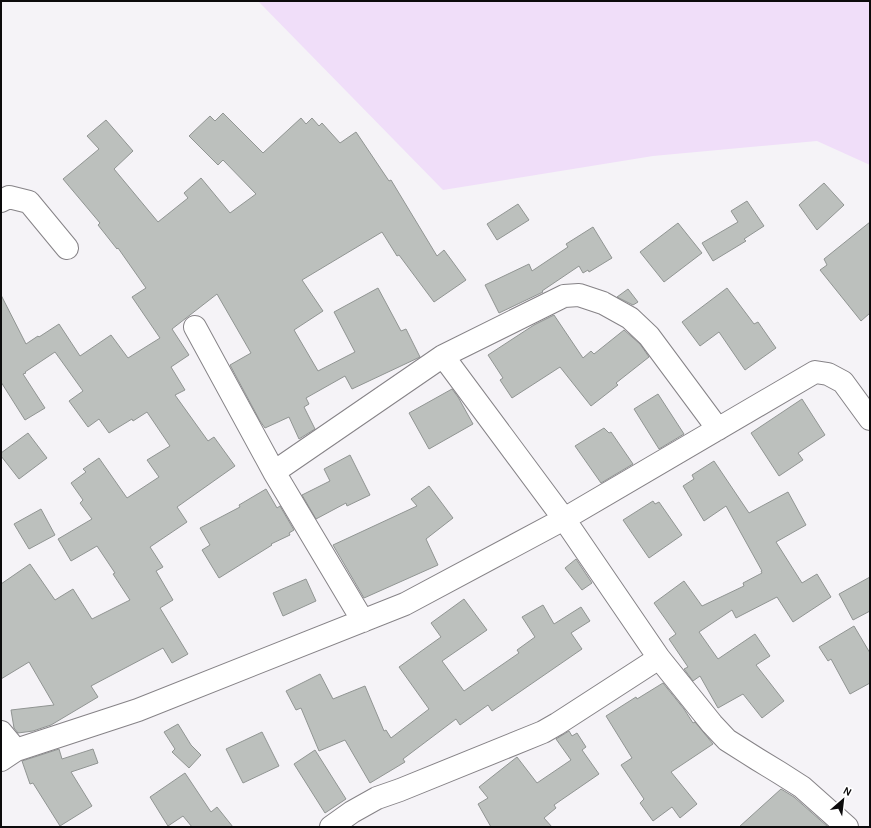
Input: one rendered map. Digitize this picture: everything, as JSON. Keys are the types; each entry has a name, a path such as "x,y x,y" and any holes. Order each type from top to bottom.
{"street":[{"path":"1,201 9,197 29,202 67,248"},
{"path":"274,472 443,356 564,296 579,295 603,303 630,318 649,336 718,429"},
{"path":"195,326 274,472 363,621"},
{"path":"443,356 564,520 659,658 712,724 727,740 802,787 847,827"},
{"path":"1,732 9,755 138,710 405,604 564,520 815,372 828,374 843,382 870,420"},
{"path":"331,827 352,812 377,798 543,732 659,658"}],"shaded area":[{"path":"258,1 870,1 870,165 817,141 653,156 443,190"}],"building":[{"path":"223,113 263,153 301,118 306,124 312,118 319,126 322,123 340,143 356,132 389,181 391,180 437,256 444,250 466,280 434,302 399,255 397,256 382,232 302,280 323,311 294,330 318,371 355,352 334,312 378,288 401,331 406,329 420,357 352,389 345,376 306,398 309,404 304,407 315,429 299,439 289,417 265,428 260,421 230,365 251,353 217,294 172,329 189,355 171,367 185,390 175,395 208,441 214,437 235,466 177,507 187,522 150,547 163,567 156,571 173,600 160,608 188,654 172,663 163,648 91,686 98,697 51,725 33,731 18,733 14,728 11,710 54,705 29,662 1,679 1,584 30,564 55,600 73,589 92,619 130,600 113,574 115,573 97,546 71,561 58,539 92,519 80,503 83,500 71,483 86,472 83,469 99,458 127,498 159,477 147,460 170,446 147,412 109,433 99,419 88,427 69,401 83,391 55,352 23,374 45,408 25,420 1,382 1,295 26,344 59,324 80,356 111,335 128,358 160,338 132,297 146,288 118,248 117,249 98,225 100,223 63,179 99,149 87,136 106,120 133,151 114,169 158,222 188,198 184,193 201,178 230,213 256,194 223,160 218,165 189,136 210,116 215,121"},
{"path":"824,183 844,205 817,230 799,205"},
{"path":"747,201 764,226 744,239 746,241 713,261 702,243 738,222 731,211"},
{"path":"518,204 529,220 497,240 487,224"},
{"path":"870,222 870,313 861,321 820,270 827,265 824,259"},
{"path":"678,223 702,253 664,282 640,252"},
{"path":"593,227 612,258 589,272 588,270 583,273 579,266 542,291 543,292 499,313 485,285 529,264 532,271 568,247 566,244"},
{"path":"727,288 754,324 758,322 776,348 745,370 719,332 700,346 682,322"},
{"path":"628,289 638,302 633,305 617,297"},
{"path":"554,315 583,358 591,351 594,354 624,330 640,344 649,357 616,383 618,385 591,406 560,367 512,398 500,380 503,378 488,355 534,325"},
{"path":"452,389 473,424 429,449 409,413"},
{"path":"658,394 684,434 659,449 634,409"},
{"path":"802,399 825,435 798,453 803,460 779,476 751,433"},
{"path":"604,428 609,433 611,432 633,464 601,483 575,446"},
{"path":"28,433 47,458 19,479 1,456 1,453"},
{"path":"350,455 370,495 347,506 346,503 316,519 302,495 330,481 324,469"},
{"path":"714,461 749,513 788,492 806,525 776,542 802,583 817,574 831,597 793,622 777,597 736,618 732,610 699,632 718,659 755,634 770,656 756,665 784,701 762,718 743,694 718,708 700,676 693,681 684,669 688,667 669,639 676,634 654,603 684,581 702,606 744,586 743,583 762,573 726,506 704,521 683,486 694,479 692,475"},
{"path":"429,486 453,518 426,539 438,565 364,598 333,545 417,506 411,499"},
{"path":"266,489 277,508 280,506 294,530 289,533 290,535 271,544 272,545 219,578 202,550 210,545 200,528 240,507 239,505"},
{"path":"653,501 655,504 659,502 682,535 649,558 623,520"},
{"path":"41,509 55,535 29,549 14,524"},
{"path":"576,559 592,583 582,590 565,568"},
{"path":"870,577 870,611 853,620 839,594"},
{"path":"306,579 316,601 283,616 273,593"},
{"path":"464,599 487,630 442,661 464,691 519,653 517,650 535,637 522,617 543,605 554,624 581,607 590,621 571,633 582,649 492,711 488,705 460,725 456,719 403,759 405,762 370,783 345,740 319,751 301,708 296,710 286,691 320,674 333,699 365,686 384,731 386,730 391,738 429,709 399,667 441,637 431,623"},
{"path":"854,626 870,653 870,683 850,694 831,659 828,661 819,647"},
{"path":"663,683 693,723 695,722 713,744 671,772 697,804 680,818 672,807 653,821 640,803 644,799 621,765 632,758 606,716 636,697 637,699"},
{"path":"178,724 191,745 201,755 189,768 172,752 175,749 164,732"},
{"path":"569,731 572,736 577,733 586,747 582,750 599,774 554,805 556,808 544,818 552,827 491,827 478,804 488,798 479,787 517,757 537,783 571,760 556,739"},
{"path":"262,732 279,766 243,783 226,749"},
{"path":"59,749 62,759 93,749 98,763 71,772 92,806 60,826 33,783 30,784 22,761"},
{"path":"315,750 346,799 325,813 294,764"},
{"path":"185,773 211,812 217,807 233,827 192,827 183,816 168,826 150,797"},
{"path":"781,789 794,797 828,827 739,827"}]}
